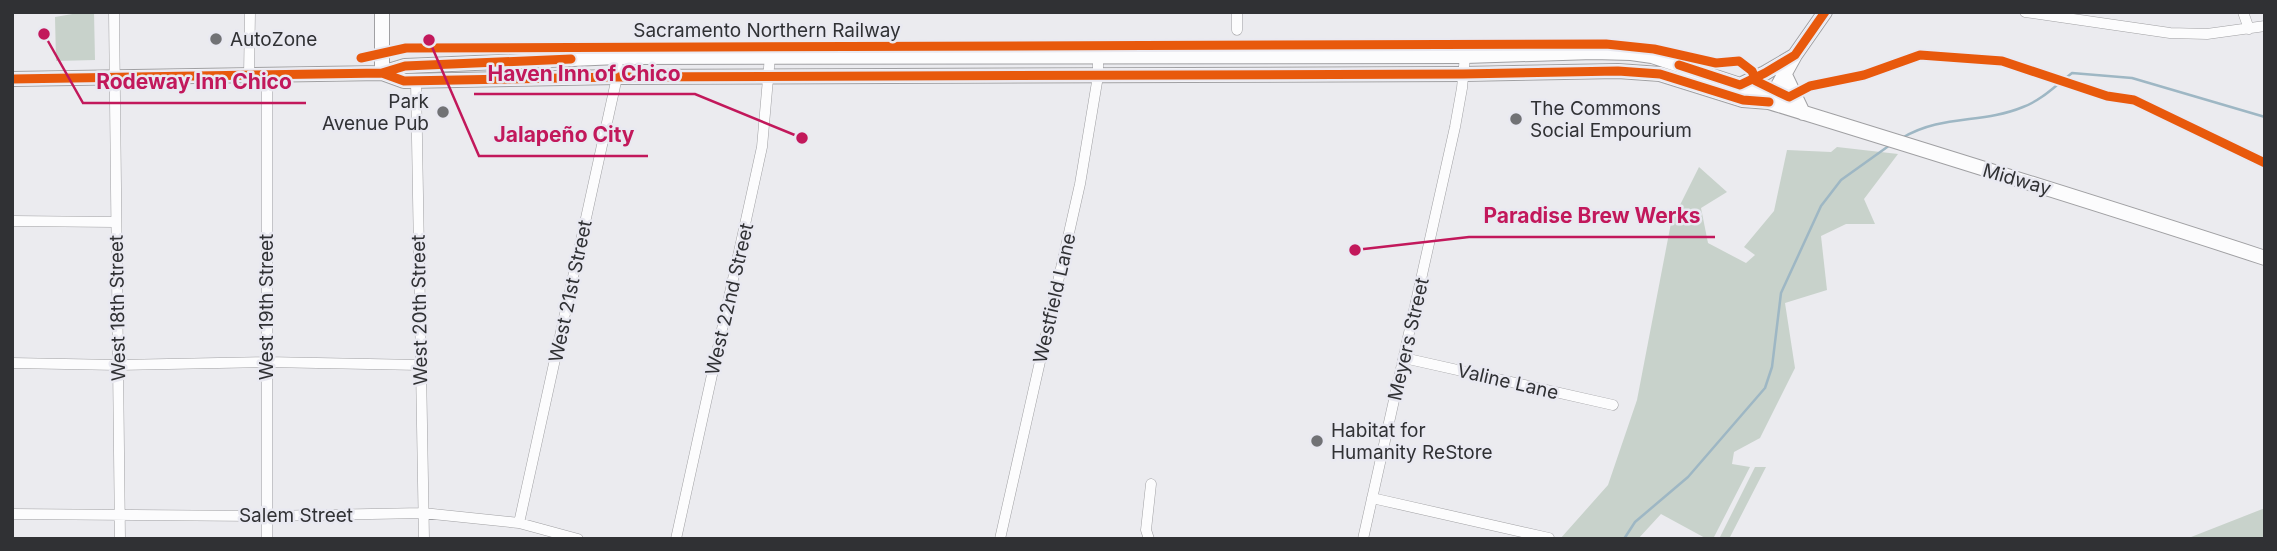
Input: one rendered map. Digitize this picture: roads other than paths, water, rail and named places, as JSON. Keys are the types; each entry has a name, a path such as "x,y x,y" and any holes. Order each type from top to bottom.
{"main road":[{"path":"382,12 382,73"},
{"path":"1769,102 1795,55 1825,12"},
{"path":"12,79 382,73 405,66 618,57 1465,56 1631,53 1740,85 1769,102"},
{"path":"1740,85 1795,55"},
{"path":"382,73 404,81 416,81 617,77 1618,71 1660,74 1743,100 1769,102"},
{"path":"1784,74 1803,113"},
{"name":"Midway","path":"1769,102 2265,258"}],"street":[{"name":"West 18th Street","path":"114,12 120,539"},
{"path":"249,75 250,12"},
{"path":"1237,12 1237,30"},
{"path":"2025,12 2169,33 2207,34 2265,26"},
{"path":"2243,12 2249,29"},
{"name":"Meyers Street","path":"1363,539 1455,127 1465,56"},
{"name":"West 21st Street","path":"519,523 617,77 618,57"},
{"name":"West 22nd Street","path":"676,539 762,147 770,57"},
{"name":"Westfield Lane","path":"1000,539 1080,184 1098,76 1098,57"},
{"name":"West 19th Street","path":"267,75 267,539"},
{"name":"West 20th Street","path":"416,81 424,539"},
{"path":"12,221 115,222"},
{"name":"Valine Lane","path":"1404,358 1613,405"},
{"path":"12,363 118,365 266,362 420,365"},
{"path":"1149,539 1146,530 1152,484"},
{"path":"1372,499 1549,538"},
{"name":"Salem Street","path":"12,514 266,516 423,513 519,523 578,539"}],"waterway":[{"path":"1902,138 1932,125 1992,116 2023,107 2043,96 2072,73 2132,78 2265,117"},
{"path":"1624,539 1635,522 1688,477 1765,388 1772,367 1781,293 1821,206 1841,180 1890,145"}],"place":[{"name":"Rodeway Inn Chico","path":"44,34"},
{"name":"AutoZone","path":"216,39"},
{"name":"Jalapeño City","path":"429,40"},
{"name":"Park Avenue Pub","path":"443,112"},
{"name":"The Commons Social Empourium","path":"1516,119"},
{"name":"Haven Inn of Chico","path":"802,138"},
{"name":"Paradise Brew Werks","path":"1355,250"},
{"name":"Habitat for Humanity ReStore","path":"1317,441"}]}
